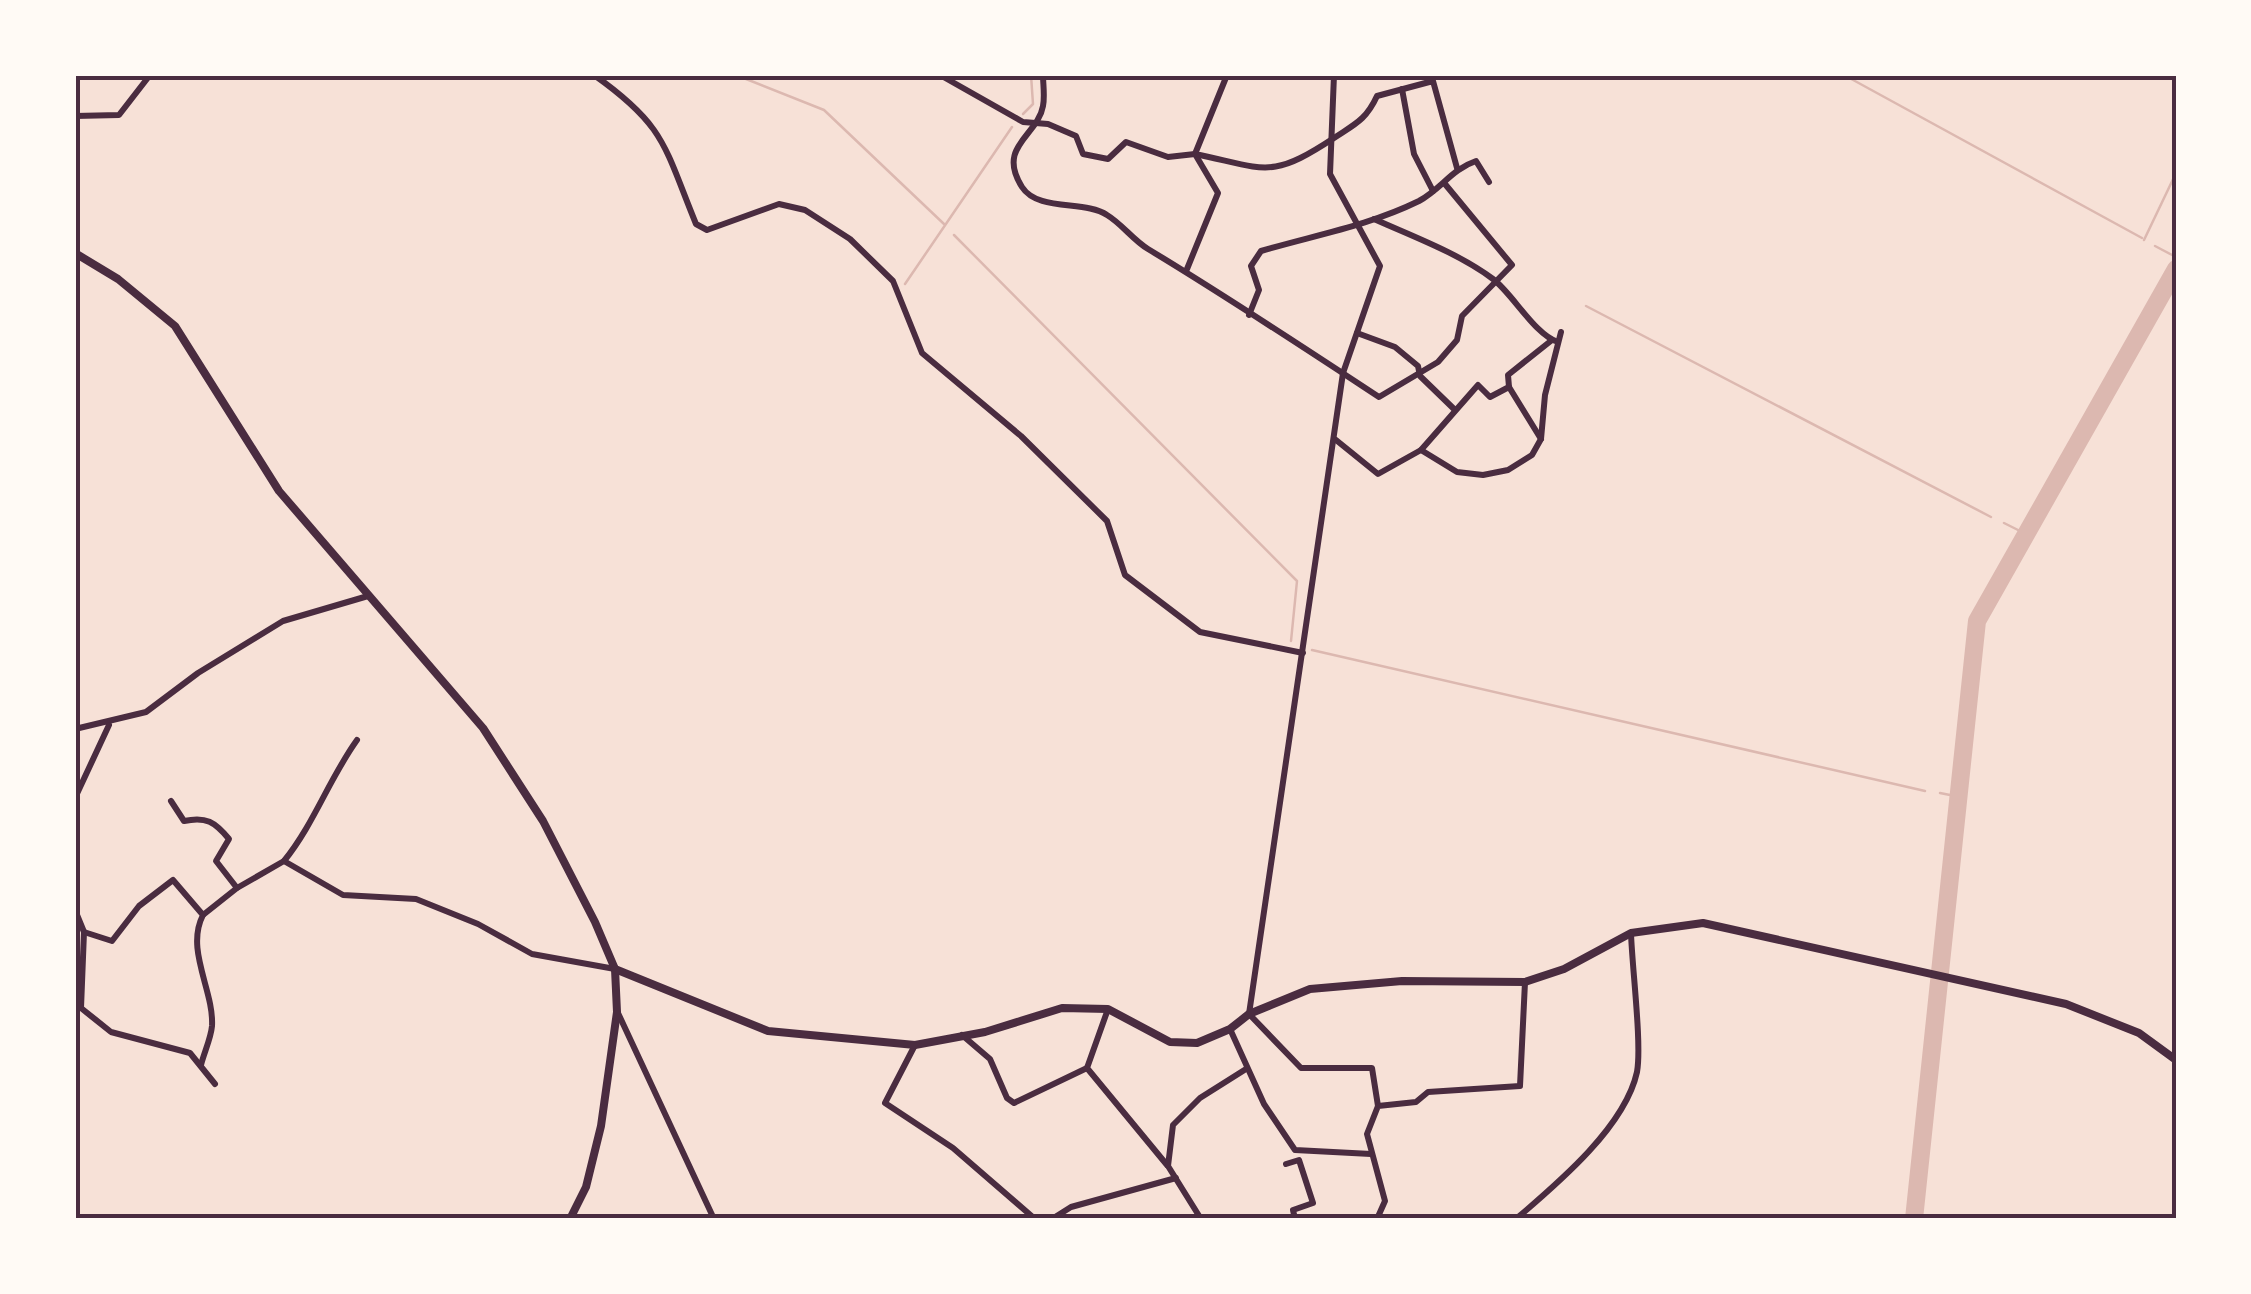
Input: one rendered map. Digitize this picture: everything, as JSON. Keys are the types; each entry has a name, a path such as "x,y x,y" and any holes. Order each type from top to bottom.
{"street":[{"path":"76,113 96,119 119,115 150,75"},
{"path":"594,75 636,104 662,134 696,224 707,230 779,204 805,210 850,238 893,280 922,353 1021,436 1107,521 1125,576 1200,632 1303,653"},
{"path":"940,75 1031,126 1048,124 1076,136 1083,154 1108,159 1126,142 1168,157 1195,154 1262,169 1294,164 1365,121 1378,96 1433,81 1457,168"},
{"path":"1043,75 1043,107 1015,153 1022,188 1032,197 1105,212 1144,248 1187,269 1248,315 1379,397 1420,376 1457,340 1462,316 1512,264 1445,184"},
{"path":"1195,154 1227,75"},
{"path":"1249,1014 1343,373 1380,266 1330,174 1334,75"},
{"path":"1402,88 1414,154 1433,192"},
{"path":"1187,269 1218,193 1195,154"},
{"path":"1248,315 1259,290 1251,266 1261,252 1356,228 1433,192 1457,168 1476,161 1490,182"},
{"path":"1373,219 1496,280 1517,309 1531,316 1555,341"},
{"path":"75,254 118,279 175,326 278,491 483,728 543,821 615,969 617,1012 601,1126 586,1188 570,1219"},
{"path":"1541,440 1509,387 1508,375 1555,341 1561,332"},
{"path":"1357,333 1394,347 1418,366 1420,376 1454,410"},
{"path":"1421,450 1456,472 1483,475 1512,468 1532,455 1541,440 1555,341"},
{"path":"1335,439 1378,474 1421,450 1452,419 1454,410 1478,384 1490,397 1509,387"},
{"path":"75,728 110,724 146,712 198,673 283,621 368,596"},
{"path":"75,798 110,724"},
{"path":"201,1065 212,1026 200,968 198,926 204,915 237,888 284,861 308,831 330,778 357,740"},
{"path":"171,801 184,821 202,817 217,824 229,839 216,861 237,888"},
{"path":"284,861 343,895 416,899 478,924 532,954 615,969 768,1031 914,1045 1062,1008 1108,1009 1170,1042 1197,1043 1230,1029 1249,1014 1310,989 1402,980 1526,982 1564,968 1630,934 1704,923 2066,1004 2138,1033 2176,1060"},
{"path":"84,932 112,941 139,906 172,880 204,915"},
{"path":"75,910 84,932 81,1008 111,1032 190,1053 215,1084"},
{"path":"1516,1219 1566,1176 1619,1112 1637,1071 1630,934"},
{"path":"1378,1106 1416,1102 1428,1092 1520,1086 1526,982"},
{"path":"962,1035 990,1059 1007,1098 1014,1103 1087,1068 1108,1009"},
{"path":"617,1012 714,1219"},
{"path":"1249,1014 1301,1068 1372,1068 1378,1106 1367,1134 1385,1201 1377,1219"},
{"path":"1230,1029 1246,1068 1295,1150 1371,1154"},
{"path":"914,1045 885,1103 953,1148 1035,1219"},
{"path":"1087,1068 1168,1166 1202,1219"},
{"path":"1168,1166 1173,1125 1200,1098 1246,1068"},
{"path":"1286,1164 1299,1160 1313,1203 1292,1210 1295,1219"},
{"path":"1052,1219 1071,1206 1176,1178"}],"waterway":[{"path":"736,75 824,110 944,224"},
{"path":"1023,114 1033,104 1031,75"},
{"path":"1844,75 2142,238"},
{"path":"905,284 1012,127"},
{"path":"2144,240 2176,173"},
{"path":"954,235 1297,581 1291,641"},
{"path":"2155,246 2176,257"},
{"path":"1914,1219 1977,621 2176,269"},
{"path":"1586,306 1991,517"},
{"path":"2004,523 2026,534"},
{"path":"1312,650 1925,791"},
{"path":"1940,793 1955,796"}]}
